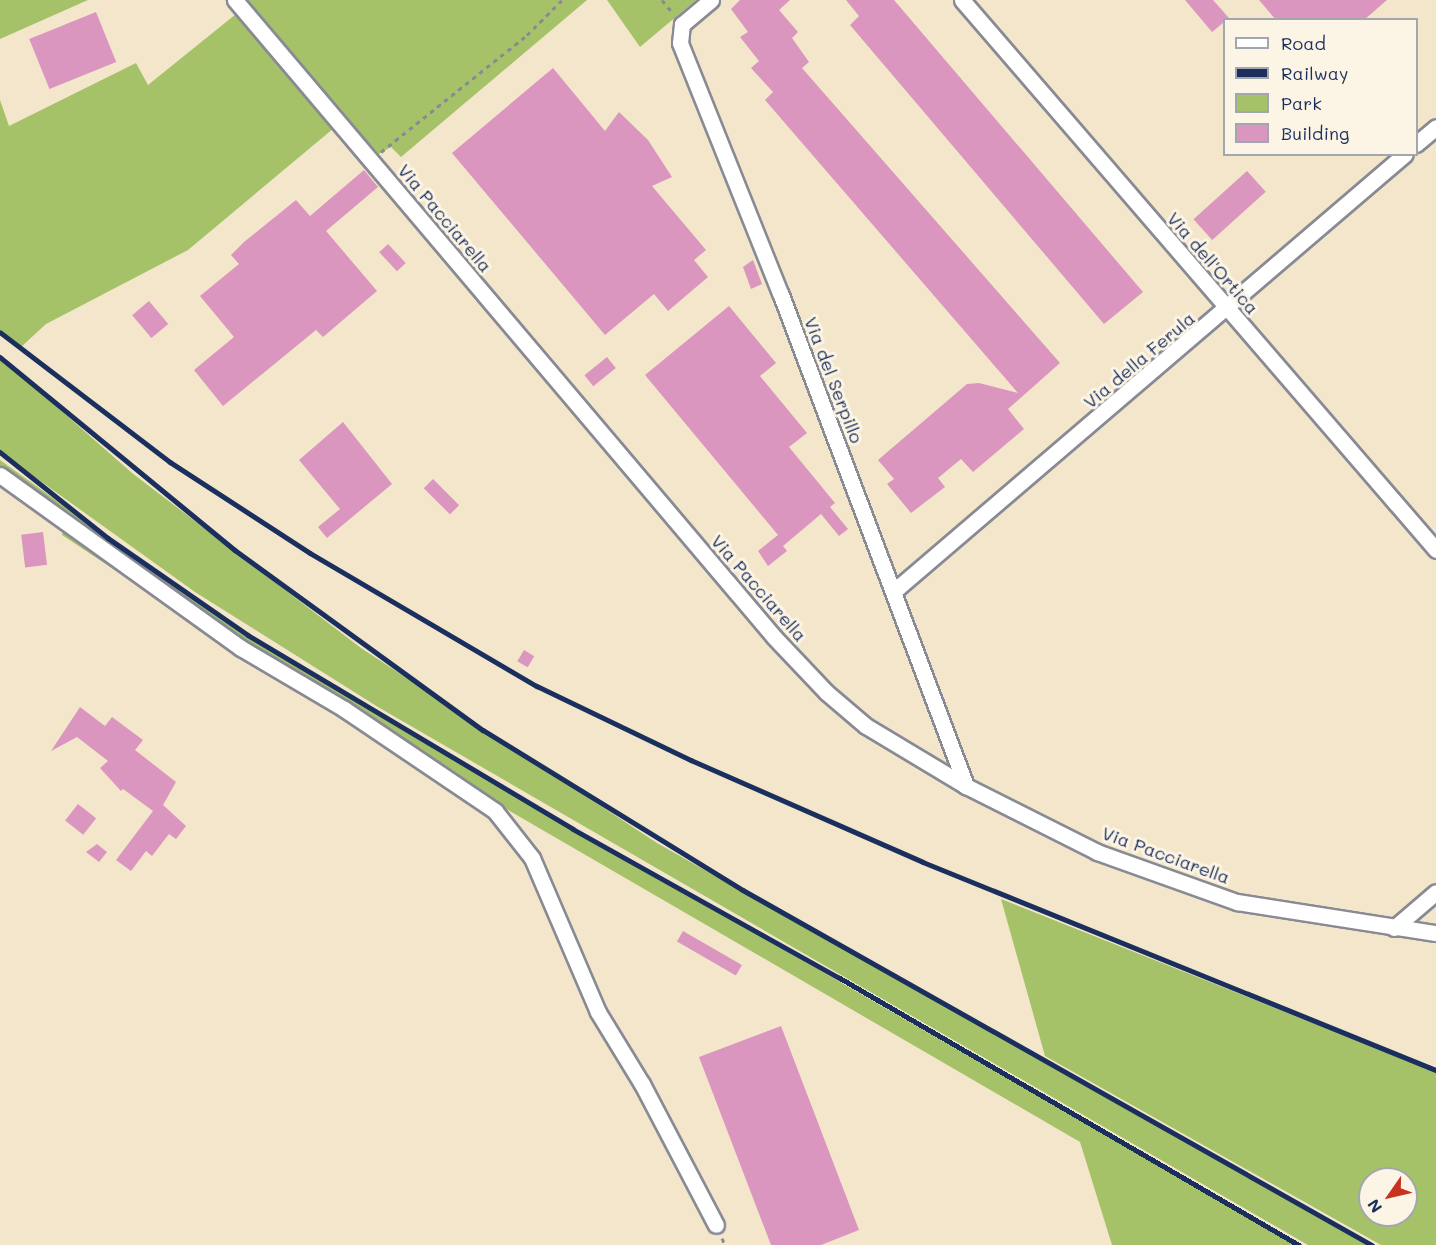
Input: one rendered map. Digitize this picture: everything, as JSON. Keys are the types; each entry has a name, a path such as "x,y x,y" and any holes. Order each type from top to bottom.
{"street":[{"name":"Via Pacciarella","path":"235,0 774,637 826,692 866,726 966,786 1097,852 1237,902 1436,933"},
{"name":"Via del Serpillo","path":"711,0 682,24 680,43 894,591 966,786"},
{"name":"Via dell'Ortica","path":"962,0 1436,550"},
{"path":"1418,142 1436,127"},
{"name":"Via della Ferula","path":"894,591 1227,310 1403,156"},
{"path":"0,475 241,648 344,709 495,811 532,858 598,1012 642,1084 716,1225"},
{"path":"1394,928 1436,892"}],"path":[{"path":"371,162 526,34 562,0"}],"green space":[{"path":"0,0 88,0 0,39"},
{"path":"225,0 587,0 401,157 391,147 379,154 346,118 188,250 46,324 21,347 0,329 0,100 9,126 136,63 148,85 236,14"},
{"path":"607,0 696,0 640,47"},
{"path":"0,357 132,473 361,648 657,843 1368,1245 1308,1245 378,707 195,592 0,452"},
{"path":"0,460 191,597 374,713 1296,1245 1112,1245 1080,1142 255,663 62,535 64,525 0,477"},
{"path":"1001,899 1436,1072 1436,1245 1381,1245 1045,1056"}],"building":[{"path":"740,0 790,0 779,10 798,32 792,38 809,62 802,68 1060,363 1008,409 1024,429 973,472 961,459 938,478 945,487 911,513 887,484 894,479 878,460 967,384 979,383 1018,393 765,100 773,92 751,68 759,61 740,37 748,32 731,9"},
{"path":"846,0 894,0 1143,292 1104,324 850,25 859,16"},
{"path":"1185,0 1213,0 1229,18 1223,18 1223,23 1212,32"},
{"path":"1259,0 1387,0 1366,18 1274,18"},
{"path":"96,12 116,62 49,89 29,39"},
{"path":"553,68 605,131 619,112 648,140 672,177 652,186 706,250 694,260 708,277 668,311 654,294 605,335 452,153"},
{"path":"364,170 378,187 326,231 377,291 323,337 316,330 223,406 194,370 234,337 200,296 239,264 231,255 244,242 296,200 310,216"},
{"path":"1247,171 1266,192 1212,240 1193,219"},
{"path":"388,244 406,263 397,271 379,252"},
{"path":"753,260 762,284 751,289 743,267"},
{"path":"149,301 168,324 151,338 132,315"},
{"path":"729,306 776,363 760,376 807,433 789,447 835,503 830,507 848,529 839,536 821,514 783,546 787,551 768,566 758,551 778,535 645,375"},
{"path":"607,357 616,368 593,386 584,375"},
{"path":"343,422 392,484 327,538 318,527 340,509 299,460"},
{"path":"433,479 459,505 450,514 424,488"},
{"path":"43,532 47,565 25,567 21,535"},
{"path":"524,650 534,656 528,667 517,661"},
{"path":"80,707 105,726 112,717 143,740 135,750 176,782 163,805 186,826 176,839 169,834 152,856 146,851 131,871 116,860 153,811 123,789 121,791 100,768 108,761 77,737 51,751"},
{"path":"78,804 96,818 83,835 65,821"},
{"path":"97,844 107,852 99,862 86,852"},
{"path":"683,931 742,965 736,975 677,941"},
{"path":"781,1026 859,1230 821,1245 771,1245 699,1057"}],"railway":[{"path":"0,332 170,462 310,553 537,686 691,760 923,862 1436,1070"},
{"path":"0,357 235,550 483,730 743,890 1372,1245"},
{"path":"0,452 108,538 248,635 573,829 840,978 1299,1245"}]}
